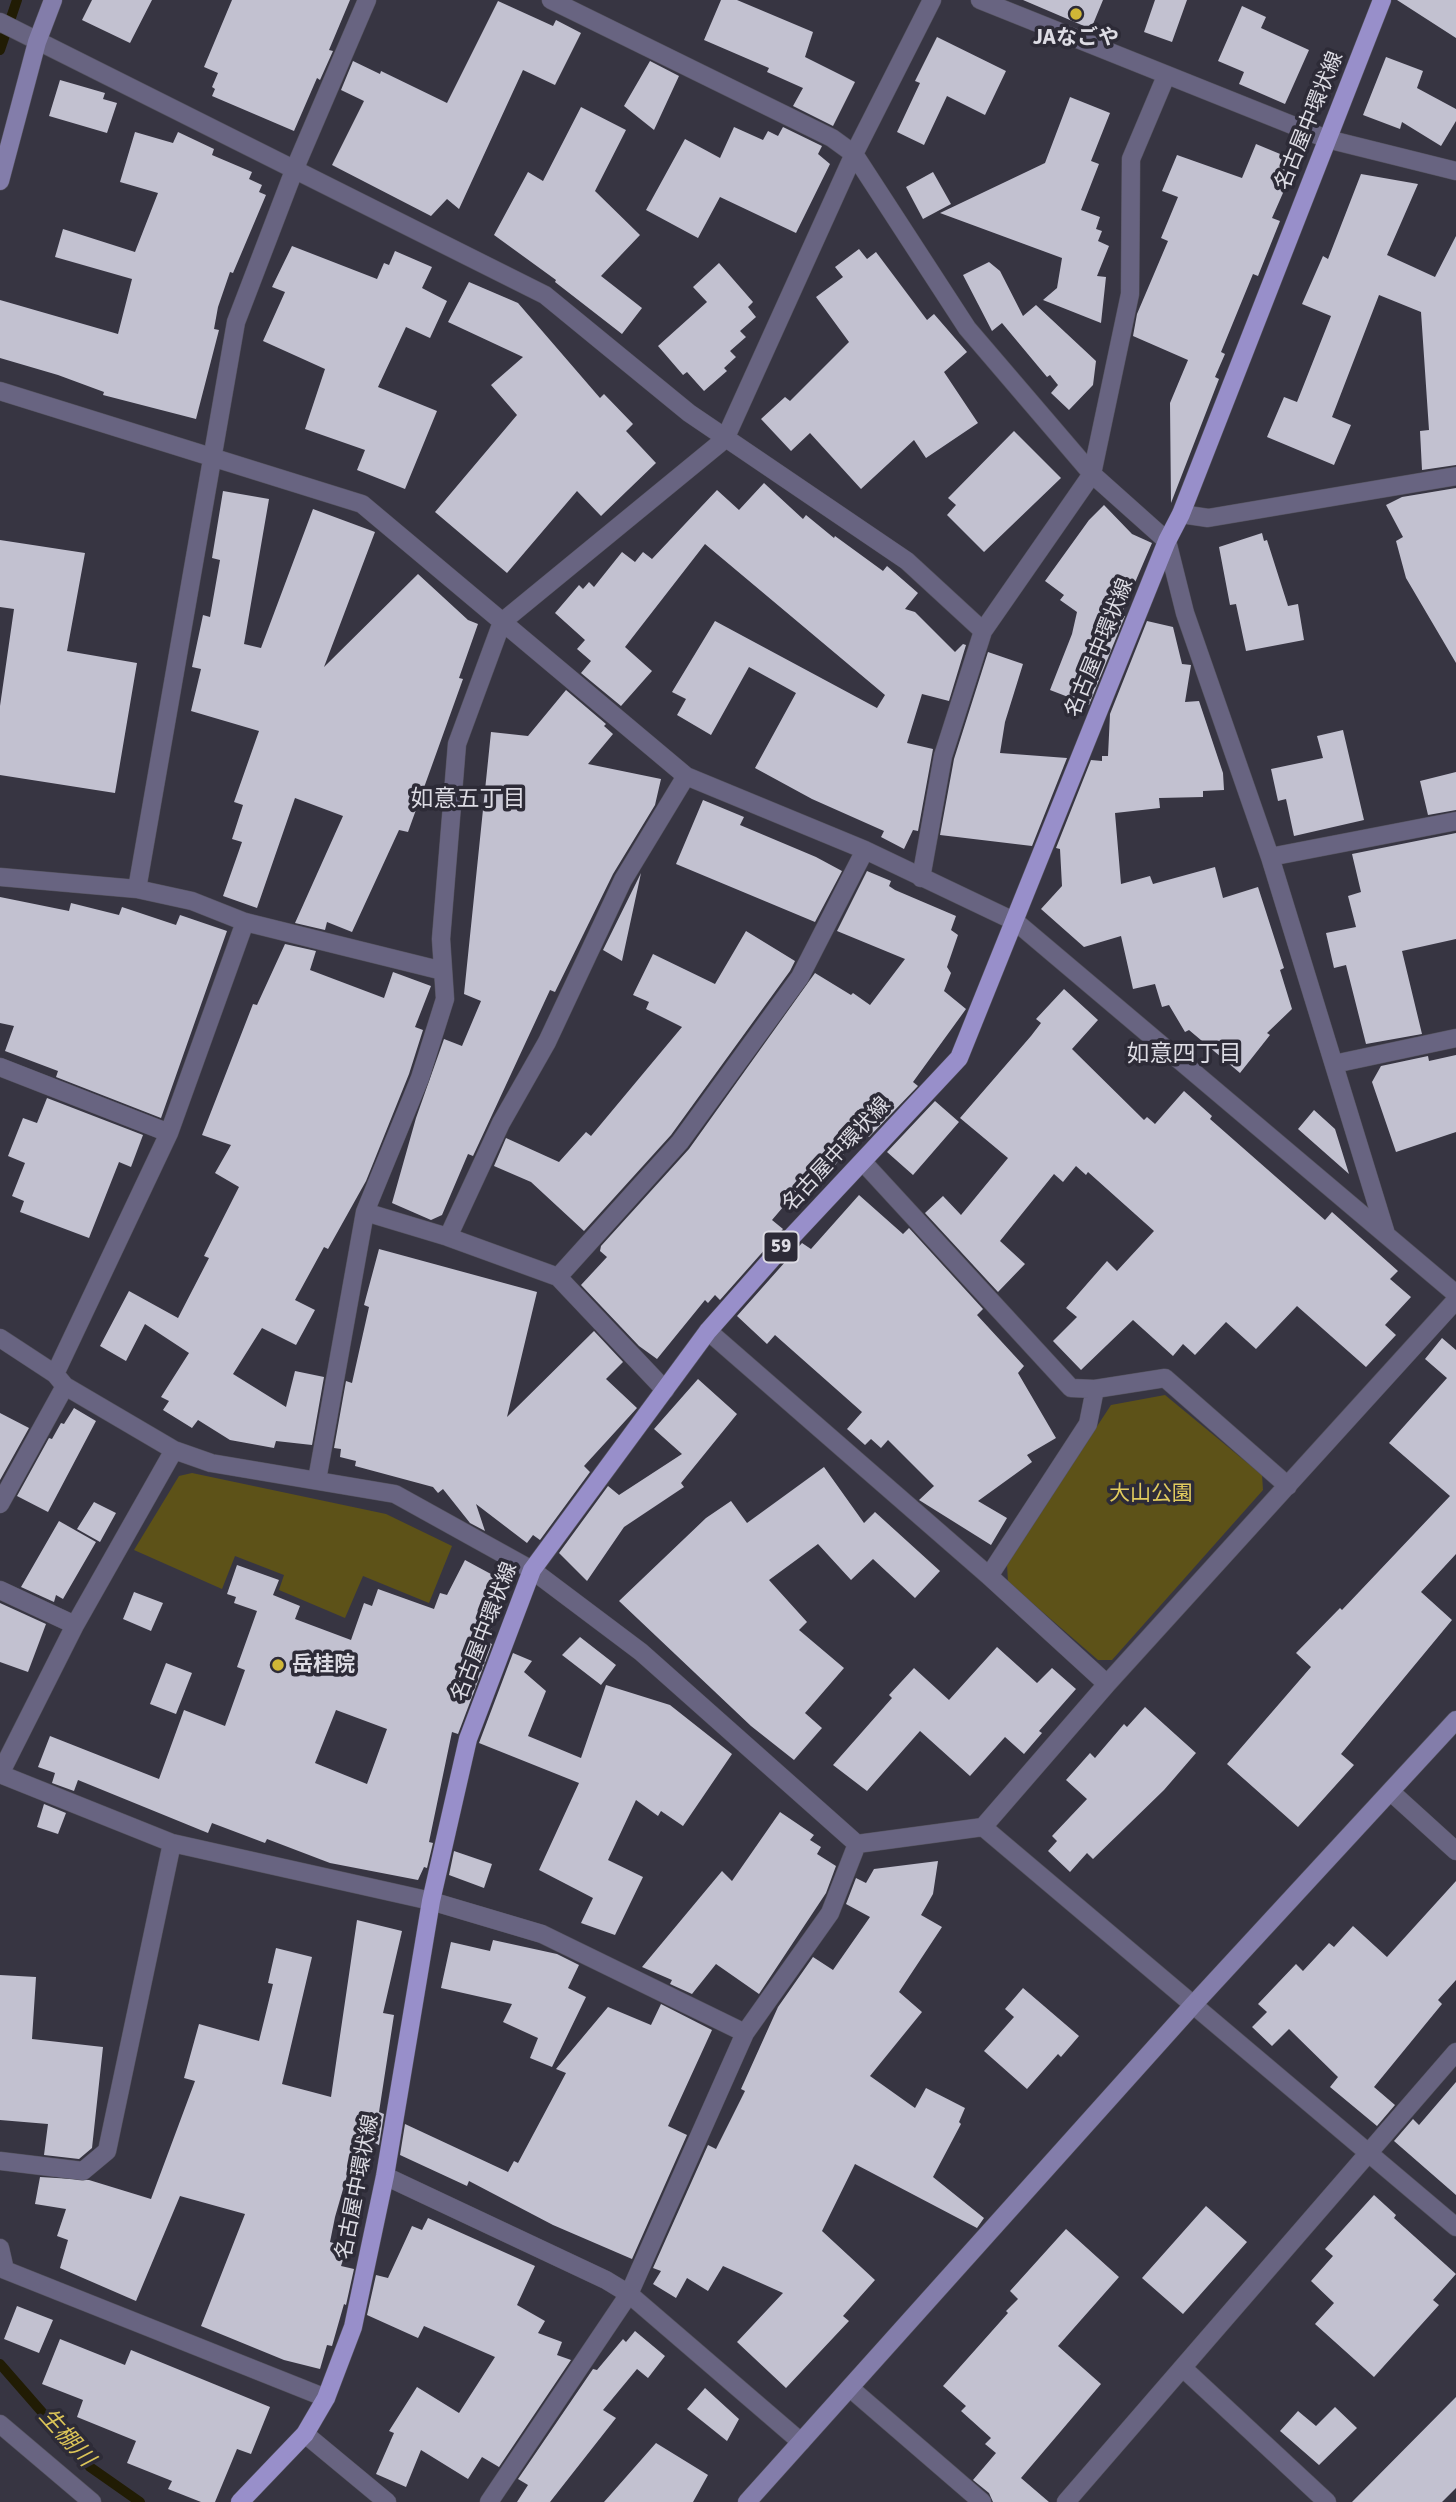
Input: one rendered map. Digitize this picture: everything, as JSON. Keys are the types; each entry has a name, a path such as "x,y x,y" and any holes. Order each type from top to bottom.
{"main road":[{"name":"名古屋中環状線","path":"240,2502 305,2434 326,2398 353,2327 385,2176 431,1901 468,1739 532,1570 708,1331 784,1245 959,1058 1016,922 1167,541 1181,514 1382,0"}],"street":[{"path":"0,181 37,42 53,0"},
{"path":"137,889 236,322 295,168 367,0"},
{"path":"551,0 832,138 855,154 967,328 1092,474 1167,541 1185,613 1270,857 1386,1234"},
{"path":"317,1480 365,1212 420,1077 445,999 441,939 457,744 502,622 725,439 855,154 932,0"},
{"path":"980,0 1326,139 1456,170"},
{"path":"8,27 545,295 725,439 907,561 983,631"},
{"path":"921,878 943,756 983,631 1092,474 1130,293 1131,159 1166,76"},
{"path":"0,391 362,504 686,776 865,850 1016,922 1456,1294"},
{"path":"1181,514 1208,517 1456,476"},
{"path":"448,1237 501,1123 547,1042 623,880 686,776"},
{"path":"1270,857 1456,821"},
{"path":"558,1277 680,1142 800,978 865,850"},
{"path":"0,877 137,889 192,901 246,922 443,971"},
{"path":"0,1504 60,1380 169,1133 246,922"},
{"path":"1334,1064 1456,1038"},
{"path":"0,1067 169,1133"},
{"path":"863,1162 1071,1388 1095,1389 1165,1378 1289,1486"},
{"path":"365,1212 448,1237 558,1277 665,1390"},
{"path":"0,1338 60,1380 174,1450 211,1463 395,1494 532,1570 641,1652 857,1844 982,1827 1107,1684 1456,1300"},
{"path":"708,1331 989,1576 1107,1684"},
{"path":"989,1576 1088,1424 1095,1389"},
{"path":"174,1450 75,1625 0,1774 172,1843 431,1901 542,1934 745,2032"},
{"path":"0,1590 75,1625"},
{"path":"747,2502 1193,2005 1456,1720"},
{"path":"1391,1792 1456,1852"},
{"path":"982,1827 1456,2227"},
{"path":"0,2161 83,2171 107,2151 172,1843"},
{"path":"489,2502 629,2294 745,2032 830,1913 857,1844"},
{"path":"1066,2502 1456,2052"},
{"path":"385,2176 607,2280 629,2294 801,2442"},
{"path":"0,2248 5,2270 326,2398"},
{"path":"1184,2369 1327,2502"},
{"path":"850,2388 982,2502"},
{"path":"0,2424 92,2502"},
{"path":"305,2434 387,2502"}],"green space":[{"name":"大山公園","path":"1165,1395 1262,1475 1263,1490 1112,1660 1098,1660 1008,1582 1007,1564 1111,1405"},
{"path":"192,1473 386,1514 452,1546 429,1603 363,1576 345,1618 279,1590 284,1575 235,1556 222,1589 134,1550 179,1476"}],"building":[{"path":"92,0 152,0 130,43 82,20"},
{"path":"232,0 350,0 329,50 333,51 320,80 317,78 294,131 212,96 215,89 212,87 218,73 204,67"},
{"path":"721,0 737,0 813,32 805,57 855,82 833,126 793,106 803,88 767,72 769,68 704,40"},
{"name":"JAなごや","path":"1023,0 1103,0 1091,29"},
{"path":"1155,0 1187,0 1172,42 1144,32"},
{"path":"1397,0 1456,0 1456,38"},
{"path":"498,1 553,26 556,20 581,33 555,85 523,70 459,209 447,199 431,216 332,165 364,101 341,90 353,61 380,74 381,71 447,103"},
{"path":"1242,6 1266,17 1261,28 1309,50 1285,104 1239,84 1244,72 1218,61"},
{"path":"937,37 1006,71 985,115 947,96 924,145 897,132 920,83 915,81"},
{"path":"1386,57 1423,71 1417,88 1456,109 1456,121 1441,146 1402,122 1400,129 1363,115"},
{"path":"650,61 679,76 654,130 624,106"},
{"path":"60,80 105,93 103,99 117,103 107,133 49,116"},
{"path":"1070,97 1110,113 1091,161 1099,164 1081,210 1100,217 1096,229 1102,231 1098,241 1109,246 1097,276 1106,277 1101,323 1043,300 1057,288 1062,258 940,213 1045,163"},
{"path":"581,107 626,130 595,191 640,235 601,276 642,308 622,334 555,282 556,280 494,235 528,172 543,181"},
{"path":"734,127 763,140 768,131 778,136 783,127 822,146 818,154 830,164 796,233 720,197 698,238 646,210 685,139 720,158"},
{"path":"135,132 173,143 178,132 214,149 212,155 252,172 249,179 262,185 259,192 266,195 233,273 230,272 218,307 214,329 219,330 196,419 103,395 104,392 58,375 0,358 0,300 118,334 132,279 55,257 63,229 135,252 158,193 120,182"},
{"path":"1256,144 1297,161 1272,218 1280,221 1258,276 1253,274 1221,352 1225,354 1215,377 1219,379 1171,503 1170,403 1188,360 1133,336 1137,314 1168,241 1161,238 1178,197 1162,191 1177,155 1242,178"},
{"path":"933,172 951,204 923,219 906,187"},
{"path":"1361,174 1418,184 1387,255 1435,277 1456,236 1456,465 1422,470 1420,431 1429,430 1421,312 1379,295 1332,417 1351,425 1334,465 1267,437 1284,397 1297,402 1331,316 1302,304 1323,256 1328,259"},
{"path":"292,246 377,279 384,263 389,265 395,251 432,267 422,288 447,301 430,338 406,327 378,387 437,411 405,489 357,470 365,450 305,429 325,369 263,341 285,292 272,287"},
{"path":"859,249 867,259 876,252 927,320 934,314 967,352 944,372 978,423 926,458 914,440 861,489 810,433 791,451 761,419 785,397 790,401 849,342 816,297 843,277 835,267"},
{"path":"989,262 1000,271 1023,316 1036,305 1096,361 1093,385 1069,410 1051,393 1058,385 1050,375 1047,377 1002,323 992,331 963,275"},
{"path":"719,263 753,302 748,307 756,317 740,331 746,337 730,351 736,357 724,368 727,371 704,391 687,372 683,375 658,346 707,302 693,287"},
{"path":"469,282 518,303 600,398 604,394 633,424 626,431 656,463 601,516 577,491 507,573 435,512 517,415 491,385 523,357 448,322"},
{"path":"1014,431 1061,478 984,552 947,515 956,505 948,498"},
{"path":"764,483 803,519 806,515 834,538 835,536 883,571 887,566 918,593 905,609 915,612 955,652 963,644 966,645 949,701 922,694 907,743 933,749 918,831 913,830 904,849 881,837 884,831 812,799 755,768 796,693 749,667 711,735 677,715 686,699 672,692 715,621 877,708 885,695 705,544 625,647 652,671 621,706 581,673 591,661 577,649 585,640 555,613 579,585 583,589 589,582 594,587 622,552 635,562 643,552 652,559 717,490 739,510"},
{"path":"1456,488 1456,663 1406,578 1396,541 1403,537 1386,505 1402,497"},
{"path":"223,491 269,499 244,644 261,648 313,509 375,532 324,667 418,574 468,620 478,624 459,678 463,679 408,832 399,830 352,932 327,922 325,930 295,923 343,816 295,798 257,908 223,896 242,842 232,839 243,805 234,802 259,731 191,711 201,669 192,667 203,615 210,617 220,560 212,558"},
{"path":"1104,505 1132,534 1152,543 1121,615 1125,616 1089,705 1050,690 1072,634 1077,612 1060,600 1064,595 1045,581 1089,520"},
{"path":"1262,533 1264,541 1267,540 1288,606 1298,604 1304,640 1246,651 1236,604 1230,605 1219,547"},
{"path":"0,540 85,553 67,651 137,663 115,793 0,775 0,706 14,609 0,607"},
{"path":"1147,621 1173,627 1182,664 1191,665 1185,702 1199,701 1223,773 1224,790 1203,791 1203,797 1159,798 1160,808 1115,813 1121,884 1150,876 1153,884 1215,867 1223,898 1258,887 1284,968 1280,970 1292,1009 1267,1033 1270,1035 1240,1073 1189,1030 1185,1032 1169,1005 1162,1007 1155,984 1133,989 1121,936 1084,947 1041,909 1062,886 1060,849 1056,848 1091,760 1102,761 1102,756 1108,756 1110,714"},
{"path":"988,652 1023,664 1005,722 1000,753 1067,758 1032,846 940,835 954,759"},
{"path":"566,690 606,724 604,726 613,734 588,764 661,779 655,805 613,874 555,992 550,990 473,1156 468,1154 442,1215 431,1220 392,1203 416,1118 444,1039 462,1046 481,1001 464,994 491,732 528,736"},
{"path":"1343,730 1364,820 1294,836 1286,799 1278,801 1271,769 1323,758 1317,736"},
{"path":"1456,772 1456,810 1428,815 1420,781"},
{"path":"703,800 744,817 740,825 842,871 815,922 676,864"},
{"path":"1456,833 1456,939 1402,951 1422,1034 1366,1044 1346,965 1334,968 1326,933 1356,927 1348,896 1361,892 1352,854"},
{"path":"867,871 891,881 889,886 895,890 956,916 951,930 958,935 947,967 951,973 944,991 966,1009 913,1082 918,1086 869,1137 862,1131 828,1174 818,1166 772,1220 783,1229 720,1300 715,1295 708,1303 705,1300 657,1359 639,1346 581,1285 607,1257 600,1251 601,1246 689,1149 815,973 870,1005 905,959 837,931"},
{"path":"641,873 622,961 603,950"},
{"path":"0,897 69,911 71,903 119,915 122,907 176,925 180,915 227,931 161,1118 56,1077 58,1071 5,1051 14,1026 0,1023"},
{"path":"746,931 795,961 790,971 671,1135 584,1231 531,1182 494,1166 506,1138 559,1162 586,1132 591,1136 682,1027 646,1009 649,1002 633,995 653,954 715,984"},
{"path":"285,944 316,951 310,970 384,998 393,972 431,986 415,1027 423,1030 409,1074 366,1181 328,1249 324,1247 295,1300 315,1310 296,1345 262,1328 233,1374 286,1407 295,1371 324,1377 312,1445 276,1441 274,1448 230,1440 198,1420 192,1428 163,1410 169,1401 161,1397 189,1353 145,1324 126,1361 100,1346 129,1291 178,1318 209,1258 204,1256 239,1187 215,1173 231,1145 202,1135 253,1004 257,1005"},
{"path":"1064,989 1098,1020 1072,1049 1144,1120 1147,1117 1155,1124 1184,1091 1212,1116 1210,1119 1325,1220 1332,1212 1398,1271 1390,1279 1411,1297 1385,1325 1396,1335 1366,1367 1297,1306 1256,1349 1226,1322 1195,1355 1183,1344 1173,1356 1133,1320 1081,1370 1053,1341 1077,1317 1066,1308 1107,1261 1117,1271 1154,1231 1088,1172 1086,1175 1076,1166 1063,1182 1054,1174 1000,1241 1025,1264 998,1292 925,1213 943,1196 961,1215 1008,1158 960,1118 1031,1036 1041,1023 1036,1019"},
{"path":"1456,1055 1456,1132 1396,1152 1372,1082 1381,1066 1428,1056 1429,1061"},
{"path":"47,1098 143,1135 131,1167 119,1162 89,1238 20,1212 24,1201 12,1196 25,1163 8,1156 23,1118 37,1123"},
{"path":"935,1101 959,1122 913,1175 887,1152"},
{"path":"1314,1110 1335,1129 1349,1174 1298,1129"},
{"path":"859,1195 903,1234 909,1228 983,1309 977,1315 1024,1366 1018,1373 1056,1438 1027,1455 1032,1462 978,1501 1007,1518 991,1545 919,1500 934,1486 888,1440 881,1448 871,1439 865,1445 847,1429 862,1412 775,1335 767,1344 737,1316 802,1243 811,1249"},
{"path":"379,1249 537,1292 507,1417 594,1331 623,1362 606,1379 637,1408 584,1466 590,1472 540,1540 533,1535 527,1543 476,1504 485,1531 470,1523 443,1489 438,1493 433,1487 355,1466 356,1461 340,1457 341,1449 334,1448 346,1381 352,1383 369,1307 364,1305"},
{"path":"1442,1338 1456,1350 1456,1554 1421,1592 1452,1620 1341,1754 1354,1765 1298,1827 1227,1764 1311,1667 1296,1653 1340,1608 1342,1610 1450,1496 1389,1443 1447,1378 1425,1359"},
{"path":"698,1379 737,1414 681,1483 684,1487 624,1527 587,1581 559,1553 608,1486 619,1495 682,1454 654,1429"},
{"path":"74,1408 96,1421 48,1512 17,1496 49,1438 52,1439"},
{"path":"0,1413 29,1428 0,1480"},
{"path":"824,1467 864,1523 875,1512 940,1571 915,1598 873,1559 851,1580 818,1544 769,1580 807,1622 799,1630 844,1668 805,1713 822,1728 794,1760 751,1726 619,1601 706,1518 731,1501 747,1523"},
{"path":"94,1502 116,1513 100,1542 77,1529"},
{"path":"59,1521 96,1542 63,1599 56,1595 54,1602 21,1587"},
{"path":"465,1560 502,1580 506,1591 486,1642 492,1644 458,1734 452,1732 429,1842 433,1843 427,1868 424,1867 418,1880 330,1863 267,1839 265,1843 212,1823 208,1833 78,1780 74,1791 52,1783 55,1773 38,1767 50,1736 159,1779 184,1710 225,1726 245,1670 237,1667 257,1611 234,1603 236,1597 227,1594 237,1565 279,1580 273,1595 300,1606 295,1619 351,1640 364,1603 372,1606 378,1589 434,1609 440,1593 447,1595","holes":["336,1710 387,1729 367,1784 315,1763"]},
{"path":"134,1592 163,1603 151,1631 123,1619"},
{"path":"0,1603 46,1624 28,1672 0,1662"},
{"path":"580,1637 616,1665 601,1685 562,1655"},
{"path":"997,1647 1037,1683 1052,1668 1076,1689 1039,1731 1042,1733 1024,1754 1005,1737 970,1776 920,1731 867,1791 833,1765 892,1698 889,1695 914,1668 949,1700"},
{"path":"513,1653 532,1661 524,1672 546,1691 528,1736 581,1758 606,1685 670,1705 732,1754 683,1826 661,1811 658,1816 636,1800 608,1860 643,1877 615,1935 581,1923 593,1898 539,1870 579,1783 479,1743"},
{"path":"166,1663 192,1673 176,1714 150,1704"},
{"path":"1145,1707 1196,1753 1164,1790 1093,1859 1087,1853 1070,1872 1048,1851 1057,1841 1052,1836 1087,1799 1066,1780 1090,1753 1095,1758 1124,1724 1127,1727"},
{"path":"44,1804 66,1813 58,1834 37,1827"},
{"path":"780,1812 814,1835 810,1840 821,1847 817,1854 836,1866 826,1893 759,1994 716,1964 692,1994 670,1984 672,1980 642,1967 722,1871 732,1881"},
{"path":"454,1851 492,1864 484,1888 449,1875"},
{"path":"938,1861 933,1894 921,1915 942,1927 899,1992 922,2012 870,2076 915,2108 926,2088 965,2108 959,2122 961,2124 933,2177 984,2218 977,2228 855,2164 822,2231 875,2280 843,2316 849,2321 786,2388 737,2342 783,2293 723,2266 708,2291 687,2278 676,2298 653,2284 661,2271 653,2268 708,2145 716,2149 745,2091 741,2089 778,2007 813,1957 833,1970 870,1917 846,1904 856,1878 866,1883 874,1869"},
{"path":"1456,1881 1456,1980 1438,2000 1442,2004 1374,2087 1395,2105 1377,2126 1330,2087 1338,2077 1289,2029 1272,2046 1252,2027 1267,2012 1258,2004 1296,1964 1303,1971 1329,1943 1334,1947 1353,1926 1387,1957"},
{"path":"357,1920 402,1931 383,2013 394,2015 379,2112 384,2114 379,2145 371,2141 367,2155 354,2151 335,2217 330,2242 347,2247 341,2266 354,2269 346,2305 344,2304 332,2346 327,2345 320,2369 284,2360 201,2326 245,2214 180,2196 136,2301 60,2268 68,2240 57,2236 66,2209 35,2204 40,2177 89,2180 151,2199 195,2081 184,2078 199,2024 259,2041 273,1984 268,1983 276,1948 312,1957 282,2084 331,2097"},
{"path":"493,1940 557,1954 579,1965 568,1988 586,1997 552,2067 530,2058 538,2038 503,2022 512,2004 441,1988 451,1942 490,1951"},
{"path":"0,1975 36,1977 32,2039 103,2047 92,2148 79,2159 44,2155 48,2124 0,2120"},
{"path":"1023,1988 1079,2036 1061,2057 1058,2054 1027,2089 984,2051 1014,2017 1005,2009"},
{"path":"661,2004 712,2030 668,2126 687,2135 632,2259 553,2225 469,2181 467,2186 400,2155 405,2124 508,2172 514,2161 518,2163 566,2073 556,2069 608,2007 651,2025"},
{"path":"1456,2082 1456,2195 1394,2141 1413,2119 1419,2125"},
{"path":"1374,2195 1396,2215 1394,2218 1456,2274 1433,2300 1439,2305 1374,2377 1315,2324 1334,2303 1311,2281 1333,2256 1325,2249"},
{"path":"1206,2206 1247,2242 1183,2314 1142,2278"},
{"path":"428,2218 535,2266 517,2305 545,2321 538,2333 562,2342 557,2355 571,2360 499,2467 482,2457 468,2479 421,2450 406,2487 376,2474 394,2433 389,2431 417,2387 459,2413 495,2357 424,2326 418,2338 367,2315 376,2275 388,2278 412,2226 422,2230"},
{"path":"1066,2229 1119,2277 1058,2346 1101,2384 1021,2478 1049,2502 993,2502 989,2493 973,2480 996,2453 985,2444 991,2438 961,2411 966,2406 943,2386 1008,2313 1006,2311 1018,2299 1010,2291"},
{"path":"17,2306 53,2320 39,2353 4,2339"},
{"path":"635,2331 665,2356 648,2378 637,2369 603,2410 616,2418 550,2502 517,2502 528,2485 518,2479 593,2369 597,2370 623,2339 626,2342"},
{"path":"60,2339 125,2365 131,2350 270,2407 251,2454 237,2449 215,2502 201,2502 168,2489 172,2481 127,2463 136,2441 77,2417 83,2400 42,2384"},
{"path":"705,2388 739,2419 727,2441 687,2409"},
{"path":"1456,2397 1456,2488 1442,2502 1352,2502"},
{"path":"1335,2407 1357,2428 1319,2465 1280,2431 1298,2411 1316,2426"},
{"path":"656,2443 708,2475 693,2502 604,2502"}],"waterway":[{"name":"生棚川","path":"0,50 17,0"},
{"name":"生棚川","path":"0,2364 90,2467 140,2502"}],"place":[{"name":"JAなごや","path":"1076,14"},
{"name":"岳桂院","path":"278,1665"}],"district":[{"name":"如意五丁目","path":"468,800"},
{"name":"如意四丁目","path":"1184,1055"}]}
